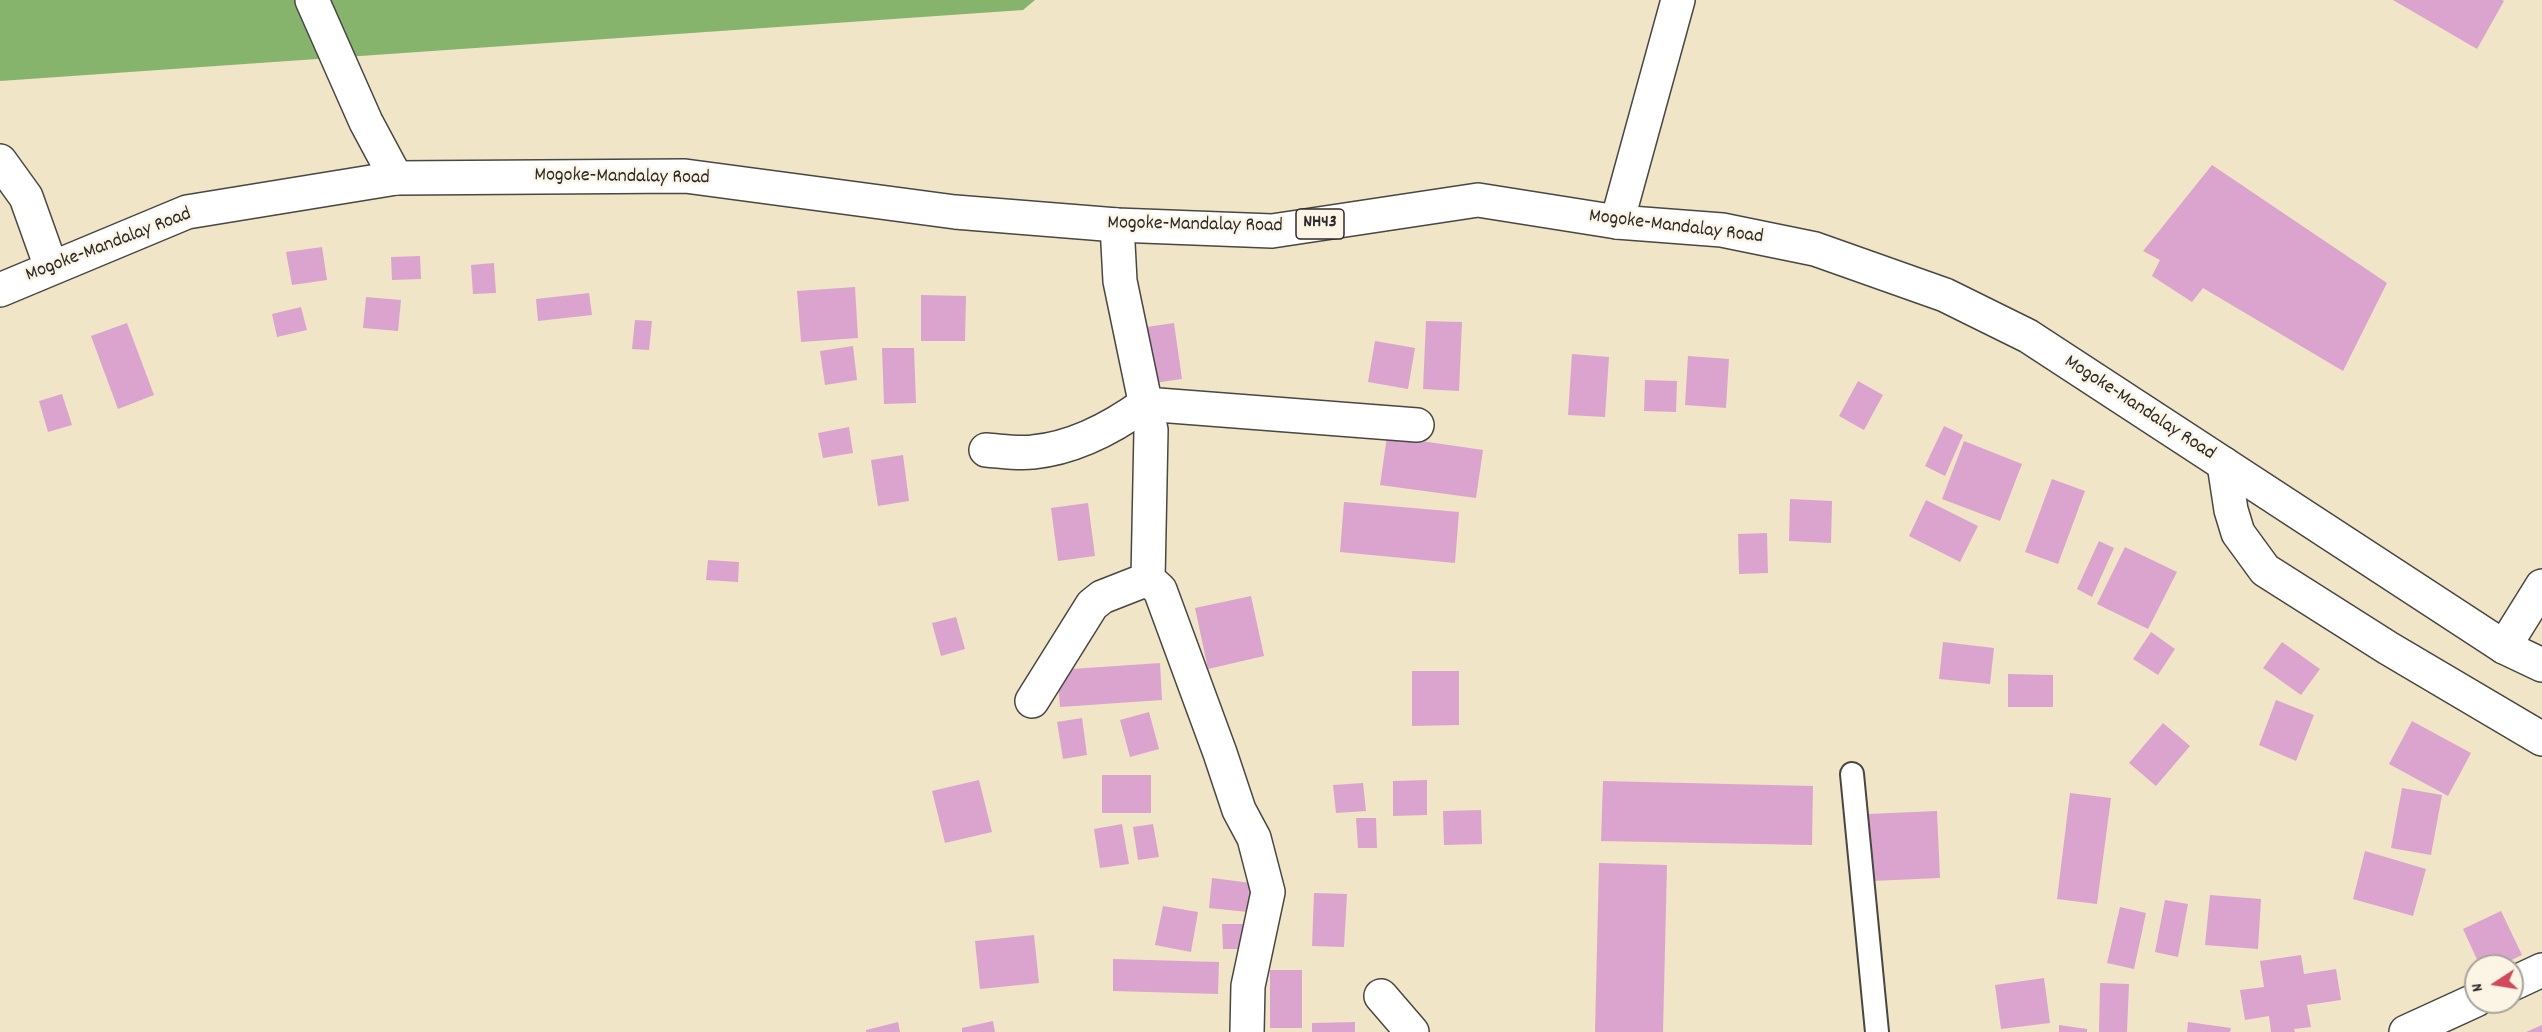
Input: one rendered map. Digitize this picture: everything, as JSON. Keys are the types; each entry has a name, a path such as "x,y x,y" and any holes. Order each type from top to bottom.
{"main road":[{"path":"312,0 366,122 396,177"},
{"path":"1617,222 1678,0"},
{"path":"0,161 26,197 51,267"},
{"name":"Mogoke-Mandalay Road","path":"0,290 187,212 396,177 685,176 955,212 1117,225 1272,231 1478,200 1617,222 1722,230 1815,249 1945,295 2028,336 2504,647 2542,665"},
{"path":"1117,225 1120,281 1151,430 1148,579 1160,590 1239,810 1254,838 1268,892 1248,986 1247,1032"},
{"path":"986,450 1032,453 1054,448 1084,439 1120,422 1145,404 1417,425"},
{"path":"2224,464 2231,510 2238,533 2265,570 2388,648 2542,739"},
{"path":"1032,701 1092,605 1102,597 1148,579"},
{"path":"2504,647 2542,586"},
{"path":"2524,978 2542,970"},
{"path":"1381,996 1412,1032"},
{"path":"2406,1032 2464,1005"}],"lane":[{"path":"1852,774 1877,1032"}],"green space":[{"path":"0,0 1035,0 1023,10 0,81"}],"building":[{"path":"2393,0 2502,0 2504,1 2477,49"},
{"path":"2212,165 2387,283 2343,371 2203,288 2192,302 2152,276 2160,260 2143,251"},
{"path":"322,247 327,280 292,285 286,252"},
{"path":"420,256 421,279 392,280 391,257"},
{"path":"494,263 496,293 473,294 471,265"},
{"path":"855,287 858,338 801,342 797,291"},
{"path":"589,293 592,315 538,321 536,299"},
{"path":"921,295 966,296 965,341 921,341"},
{"path":"366,297 401,300 398,331 363,328"},
{"path":"301,307 307,330 277,337 272,314"},
{"path":"635,320 652,321 649,350 632,349"},
{"path":"1426,321 1462,322 1459,391 1423,389"},
{"path":"127,323 154,395 118,409 91,336"},
{"path":"1174,323 1182,379 1147,384 1139,328"},
{"path":"1375,341 1415,348 1408,389 1368,382"},
{"path":"853,346 857,380 825,385 820,351"},
{"path":"882,348 914,348 916,403 884,404"},
{"path":"1572,354 1609,357 1605,417 1568,415"},
{"path":"1688,356 1729,359 1726,408 1685,405"},
{"path":"1645,380 1677,381 1676,412 1644,411"},
{"path":"1858,381 1883,395 1864,430 1839,416"},
{"path":"62,394 72,425 48,432 39,401"},
{"path":"1944,426 1963,435 1945,476 1925,466"},
{"path":"849,427 853,453 823,458 818,433"},
{"path":"1387,436 1483,450 1476,498 1380,485"},
{"path":"1964,441 2022,464 2000,521 1942,499"},
{"path":"903,455 909,501 878,506 871,460"},
{"path":"2052,479 2085,491 2058,564 2025,552"},
{"path":"1790,499 1832,501 1831,543 1789,541"},
{"path":"1926,500 1978,526 1960,562 1909,536"},
{"path":"1344,502 1459,512 1455,563 1340,552"},
{"path":"1088,503 1095,556 1058,561 1051,508"},
{"path":"1767,533 1768,573 1739,574 1738,534"},
{"path":"2099,541 2114,548 2092,597 2077,589"},
{"path":"2125,547 2177,572 2148,629 2097,604"},
{"path":"708,560 739,562 738,582 706,580"},
{"path":"1251,596 1264,656 1208,669 1195,608"},
{"path":"956,617 965,649 941,656 932,623"},
{"path":"2151,632 2175,649 2158,675 2133,659"},
{"path":"1943,642 1994,648 1990,684 1939,679"},
{"path":"2282,642 2320,669 2301,695 2263,668"},
{"path":"1160,663 1162,700 1060,707 1057,670"},
{"path":"1412,671 1459,671 1459,725 1412,726"},
{"path":"2008,674 2053,675 2053,707 2008,707"},
{"path":"2276,700 2314,715 2296,761 2259,745"},
{"path":"1149,712 1159,749 1130,757 1120,720"},
{"path":"1082,718 1087,755 1063,759 1057,722"},
{"path":"2412,721 2471,753 2448,796 2389,764"},
{"path":"2163,723 2190,746 2156,786 2129,763"},
{"path":"1102,775 1151,775 1151,813 1102,813"},
{"path":"979,780 992,832 945,843 932,791"},
{"path":"1427,780 1427,815 1393,816 1393,781"},
{"path":"1603,781 1813,786 1812,845 1601,841"},
{"path":"1363,783 1366,811 1336,813 1333,785"},
{"path":"2402,788 2442,795 2431,855 2391,848"},
{"path":"2070,793 2111,798 2097,904 2057,899"},
{"path":"1481,810 1482,844 1444,845 1443,811"},
{"path":"1937,811 1940,878 1872,881 1868,814"},
{"path":"1356,818 1376,818 1377,848 1358,848"},
{"path":"1122,824 1129,864 1100,868 1094,829"},
{"path":"1153,824 1159,857 1138,860 1133,827"},
{"path":"2365,851 2426,869 2413,916 2353,899"},
{"path":"1599,863 1667,865 1663,1032 1595,1032"},
{"path":"1212,878 1251,883 1248,912 1209,908"},
{"path":"1314,893 1347,894 1344,947 1312,946"},
{"path":"2210,895 2261,899 2258,949 2205,945"},
{"path":"2165,900 2188,904 2178,957 2155,952"},
{"path":"1163,906 1198,912 1191,952 1155,945"},
{"path":"2120,907 2146,913 2134,969 2107,963"},
{"path":"2501,911 2522,954 2474,954 2463,929"},
{"path":"1222,924 1246,924 1247,949 1223,949"},
{"path":"1034,935 1039,983 980,989 975,941"},
{"path":"2301,955 2304,974 2336,969 2341,1000 2307,1005 2311,1027 2294,1029 2295,1032 2271,1032 2269,1016 2245,1020 2240,990 2264,987 2260,961"},
{"path":"1113,959 1219,962 1218,994 1113,991"},
{"path":"1270,970 1302,970 1302,1028 1270,1028"},
{"path":"2044,978 2050,1023 2001,1029 1995,985"},
{"path":"2100,983 2129,984 2127,1032 2099,1032"},
{"path":"993,1021 995,1032 962,1032 962,1028"},
{"path":"898,1022 900,1032 866,1032 866,1030"},
{"path":"1355,1022 1355,1032 1312,1032 1312,1023"},
{"path":"2188,1022 2231,1028 2230,1032 2187,1032"},
{"path":"2059,1025 2087,1029 2087,1032 2059,1032"},
{"path":"2542,1025 2542,1032 2526,1032"}]}
